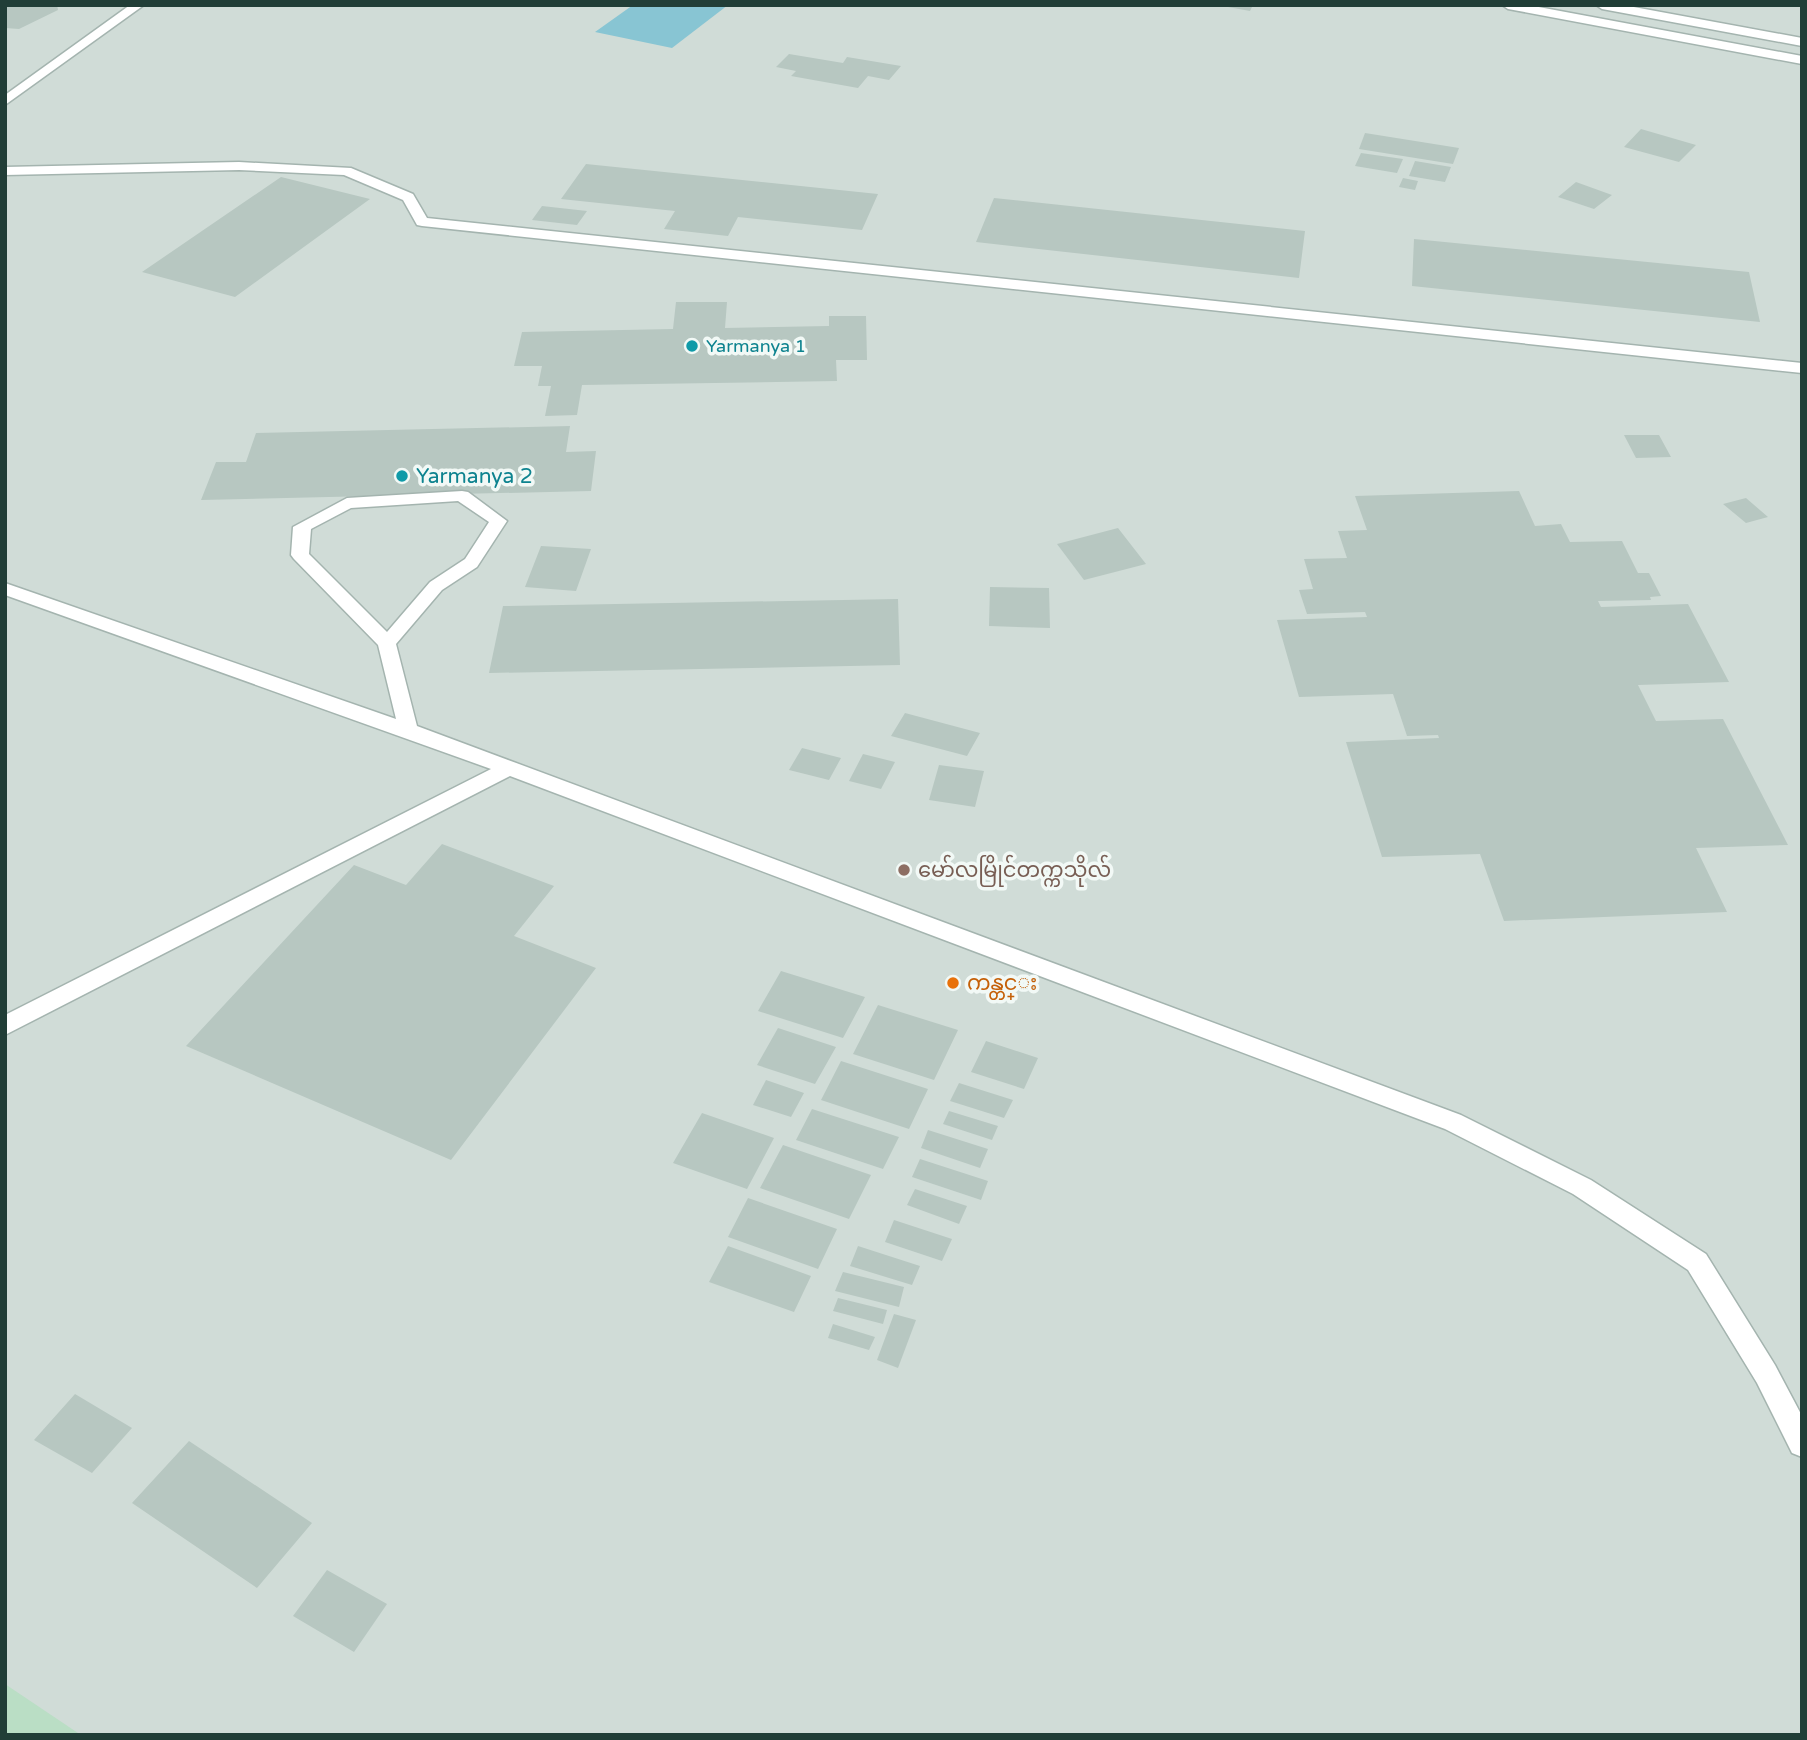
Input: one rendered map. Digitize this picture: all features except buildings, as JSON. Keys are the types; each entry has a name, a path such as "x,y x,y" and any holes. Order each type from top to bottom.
{"street":[{"path":"5,101 138,5"},
{"path":"1508,5 1802,60"},
{"path":"1602,5 1802,42"},
{"path":"5,171 239,166 346,171 408,197 422,222 1802,368"},
{"path":"387,643 436,586 471,563 498,521 462,496 347,503 302,527 300,555 387,643 408,730"},
{"path":"5,589 408,730 1452,1122 1582,1187 1697,1262 1766,1374 1802,1444"},
{"path":"5,1026 509,768"}],"shaded area":[{"name":"မော်လမြိုင်တက္ကသိုလ်","path":"5,5 1802,5 1802,1735 5,1735"}],"green space":[{"path":"5,1684 81,1735 5,1735"}],"water":[{"path":"633,5 728,5 672,48 595,32"}],"place":[{"name":"Yarmanya 1","path":"692,346"},
{"name":"Yarmanya 2","path":"402,476"},
{"name":"မော်လမြိုင်တက္ကသိုလ်","path":"904,870"},
{"name":"ကန္တင္း","path":"953,983"}]}
